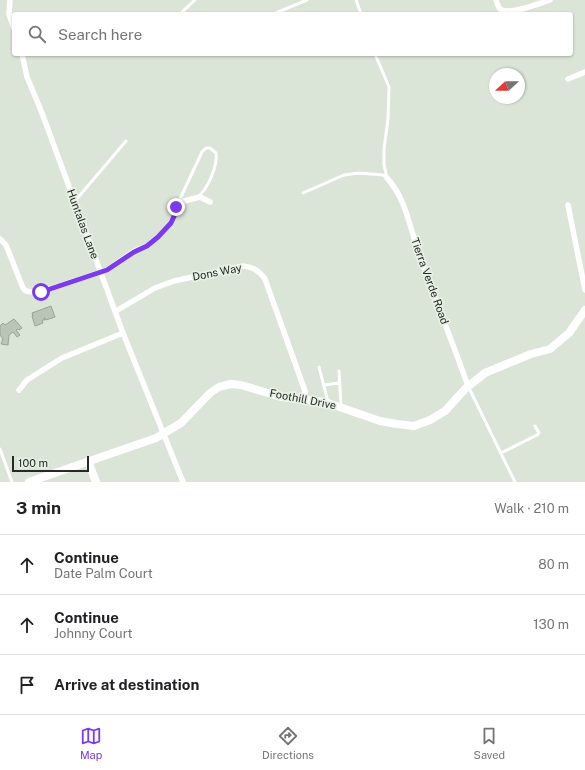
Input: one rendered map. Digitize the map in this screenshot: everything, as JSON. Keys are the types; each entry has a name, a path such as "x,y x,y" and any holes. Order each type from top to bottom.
{"main road":[{"name":"Foothill Drive","path":"29,482 156,438 181,423 210,393 219,387 231,384 241,385 281,397 328,402 380,421 414,426 430,420 445,411 468,386 485,373 531,354 550,348 569,333 585,310"},
{"path":"88,461 96,482"}],"street":[{"path":"10,0 9,14 12,23"},
{"path":"496,0 498,6 503,11 516,11 550,0"},
{"name":"Huntalas Lane","path":"22,56 27,77 75,201 100,272 183,482"},
{"path":"568,79 585,72"},
{"name":"Tierra Verde Road","path":"387,178 394,185 404,208 468,386"},
{"path":"0,239 6,245 19,280 26,291 37,293 112,267 134,252 147,246 171,223 178,203 200,197 210,202"},
{"path":"568,205 585,290"},
{"name":"Dons Way","path":"116,311 155,288 174,281 243,266 251,267 260,272 265,279 305,391 304,400"},
{"path":"19,390 27,380 62,358 123,333"}],"lane":[{"path":"182,12 195,0"},
{"path":"278,12 307,0"},
{"path":"356,0 360,12"},
{"path":"377,56 389,87 389,112 384,149 384,165 387,178"},
{"path":"75,201 126,141"},
{"path":"178,203 202,152 206,148 210,148 216,153 216,160 205,189 197,198"},
{"path":"303,193 344,175 359,173 383,175 387,178"},
{"path":"319,367 328,402"},
{"path":"339,371 341,406"},
{"path":"324,385 340,383"},
{"path":"468,386 514,482"},
{"path":"501,453 537,435 539,433 535,426"},
{"path":"0,449 12,482"}],"building":[{"path":"51,306 55,317 46,320 44,318 45,320 42,320 43,323 35,326 32,313"},
{"path":"14,319 22,328 16,330 20,335 17,337 13,332 9,335 8,345 1,344 3,339 0,335 0,326 3,323 5,325"}],"route":[{"path":"41,292 107,270 134,252 147,246 171,223 176,207"}]}
